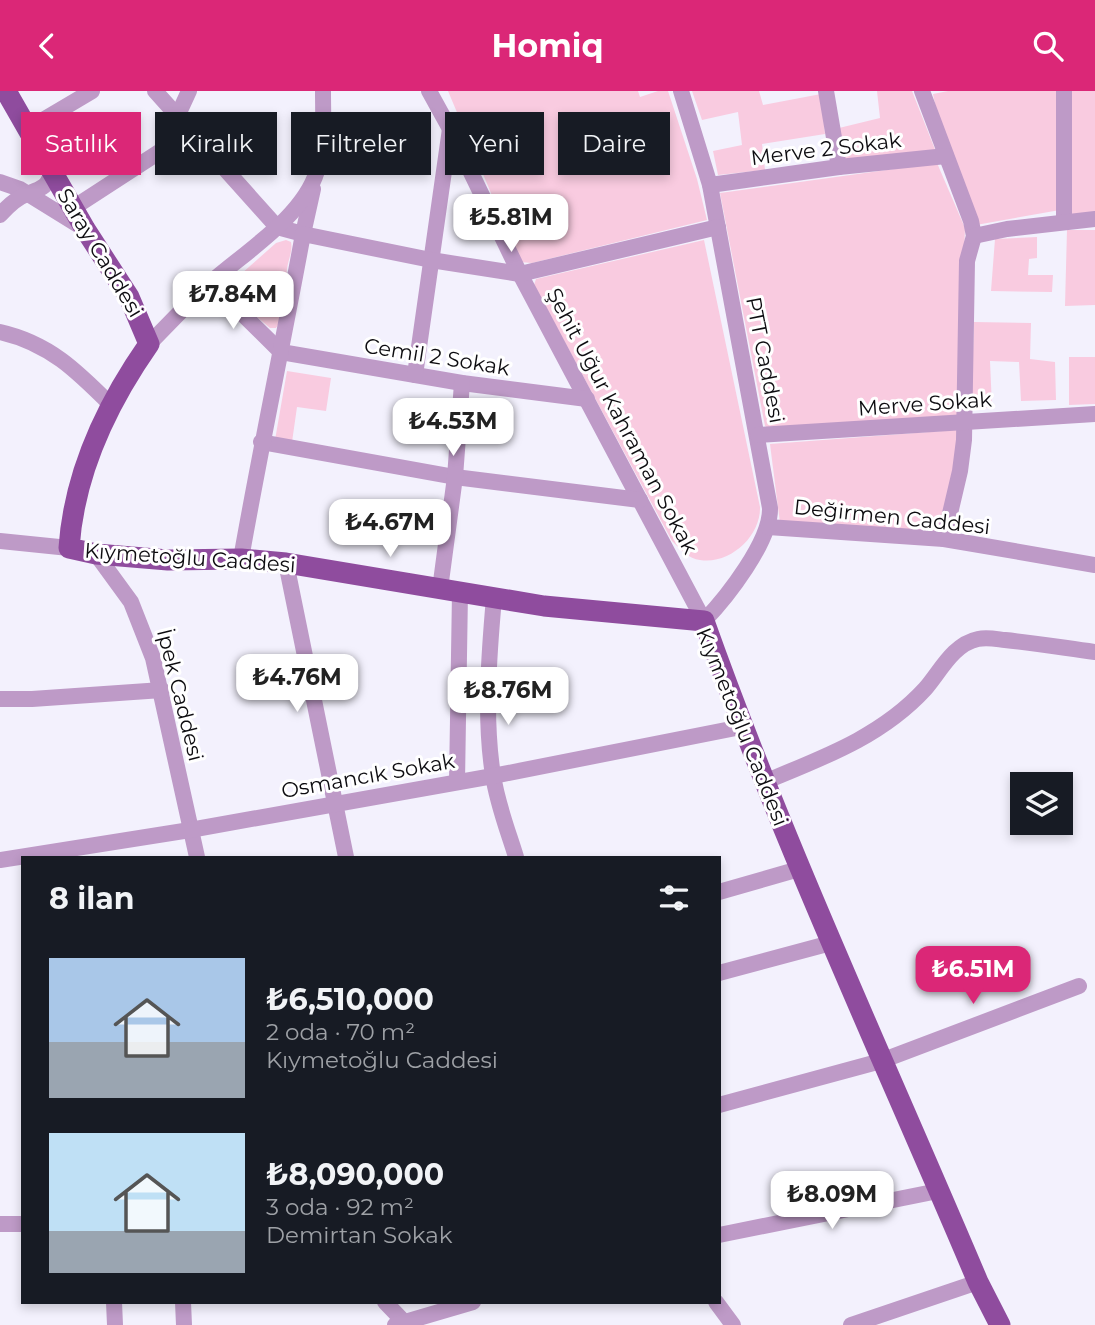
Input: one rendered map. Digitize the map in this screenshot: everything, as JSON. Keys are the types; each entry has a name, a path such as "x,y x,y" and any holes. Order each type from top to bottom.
{"main road":[{"name":"Saray Caddesi","path":"6,91 21,117"},
{"name":"Saray Caddesi","path":"53,175 129,297 149,344"},
{"path":"69,548 74,507 86,463 111,405 149,344"},
{"name":"Kıymetoğlu Caddesi","path":"69,548 96,554 168,560 241,559 286,563 544,606 704,621 741,727 799,869 978,1282 1000,1325"}],"street":[{"path":"57,112 92,91"},
{"path":"155,91 173,112"},
{"path":"179,112 189,91"},
{"path":"322,112 323,91"},
{"name":"Şehit Uğur Kahraman Sokak","path":"429,91 445,120"},
{"name":"PTT Caddesi","path":"681,91 710,185 770,508 768,527 762,541 719,605 704,621"},
{"path":"826,91 839,167"},
{"path":"922,91 974,236 967,261 965,422 960,471 944,539"},
{"path":"1064,91 1064,222"},
{"path":"73,208 155,155"},
{"name":"Merve 2 Sokak","path":"710,185 839,167 946,156"},
{"path":"415,375 445,163"},
{"path":"0,215 11,203 43,188 50,175"},
{"path":"229,175 277,227 431,260 520,274 718,227"},
{"path":"149,344 211,283 296,208 316,175"},
{"path":"241,559 261,442 317,175"},
{"name":"Şehit Uğur Kahraman Sokak","path":"472,175 520,274 704,621"},
{"path":"0,182 28,194 85,229"},
{"path":"974,236 1007,229 1095,219"},
{"path":"211,283 281,352"},
{"path":"0,332 31,342 56,355 75,368 111,405"},
{"name":"Cemil 2 Sokak","path":"281,352 462,383 587,399"},
{"path":"457,782 450,590 462,383"},
{"name":"Merve Sokak","path":"758,435 1095,414"},
{"path":"261,442 455,477 640,500"},
{"name":"Değirmen Caddesi","path":"768,527 944,539 1095,565"},
{"name":"Kıymetoğlu Caddesi","path":"0,541 69,548"},
{"name":"İpek Caddesi","path":"96,554 131,602 153,658 197,856"},
{"path":"286,563 346,856"},
{"path":"494,598 490,642 490,746 493,776 516,856"},
{"path":"764,782 830,755 883,725 924,689 955,652 975,639 1018,641 1095,652"},
{"path":"0,699 162,690"},
{"name":"Osmancık Sokak","path":"25,856 190,830 493,776 741,727"},
{"name":"Osmancık Sokak","path":"0,860 21,857"},
{"path":"721,891 799,869"},
{"path":"721,972 831,943"},
{"path":"721,1104 881,1061 1079,986"},
{"path":"721,1235 938,1191"},
{"path":"0,1224 21,1224"},
{"path":"851,1325 978,1282"},
{"path":"114,1304 115,1325"},
{"path":"183,1304 184,1325"},
{"path":"387,1304 402,1324 467,1304"},
{"path":"717,1304 733,1325"}],"shaded area":[{"path":"448,91 638,91 640,97 668,91 697,179 707,220 532,263 520,262 483,175 544,175 544,112 457,112"},
{"path":"692,91 759,91 763,105 821,94 825,134 762,144 765,170 718,175 713,151 742,145 738,112 702,120"},
{"path":"877,91 912,91 936,152 845,166 839,128 880,118"},
{"path":"948,91 1059,91 1060,210 976,225 938,119 933,94"},
{"path":"1070,91 1095,91 1095,216 1071,216"},
{"path":"937,163 965,228 959,415 774,432 765,426 720,193"},
{"path":"1067,230 1095,230 1095,305 1065,306"},
{"path":"1037,237 1037,258 1029,259 1028,275 1053,275 1052,292 991,291 995,239"},
{"path":"286,240 291,242 291,249 284,307 276,328 270,328 224,289 276,243"},
{"path":"704,240 760,507 755,528 742,546 722,558 711,560 692,558 672,541 534,285 536,279"},
{"path":"974,322 1031,323 1030,359 1055,362 1056,400 1021,401 1019,362 990,361 992,407 971,410"},
{"path":"1069,357 1095,357 1095,404 1069,405"},
{"path":"287,371 331,378 326,411 297,407 292,442 275,440"},
{"path":"960,431 959,451 940,532 780,523 770,444"}]}
